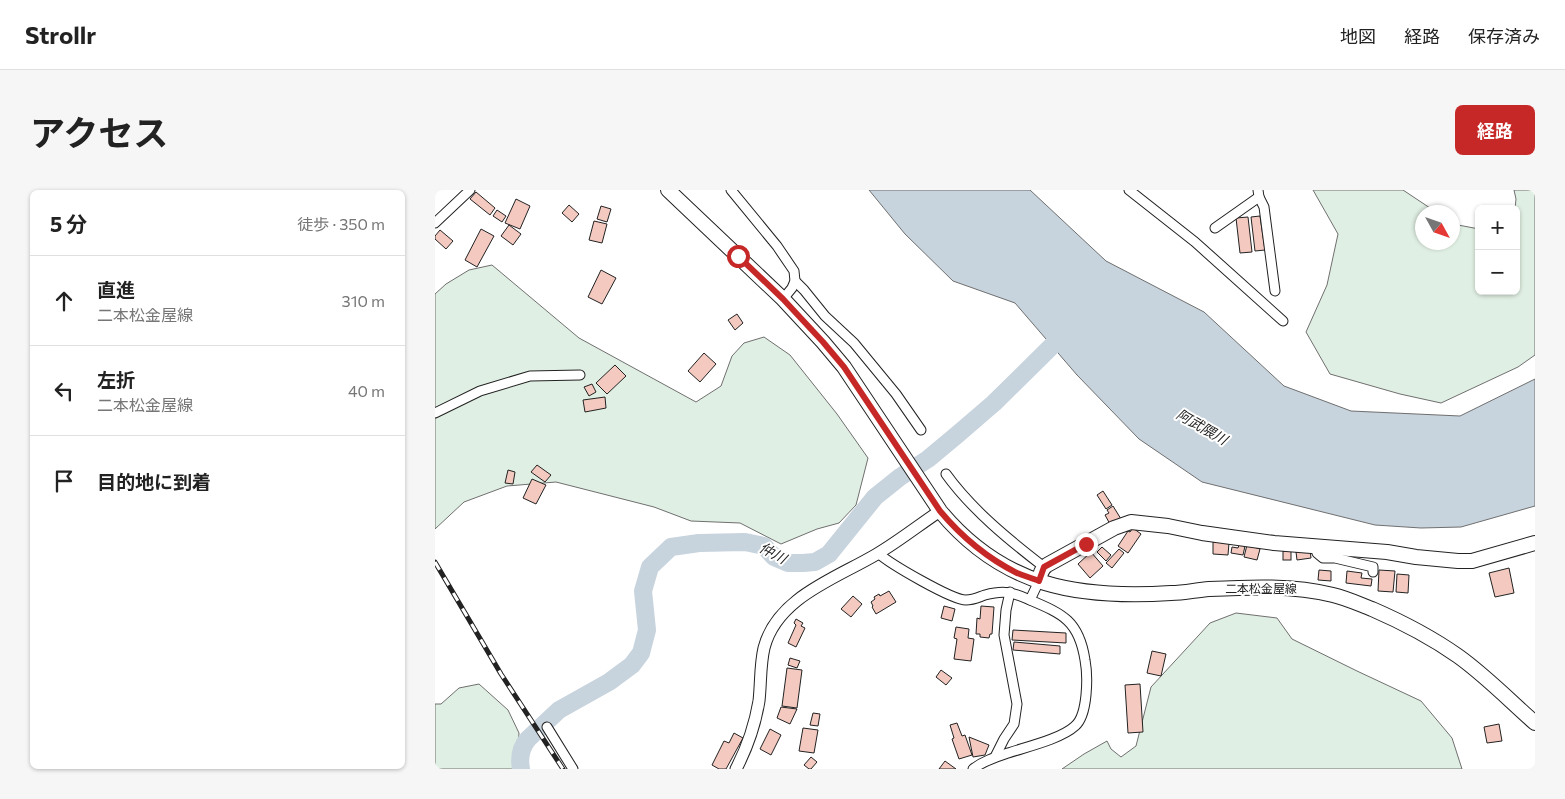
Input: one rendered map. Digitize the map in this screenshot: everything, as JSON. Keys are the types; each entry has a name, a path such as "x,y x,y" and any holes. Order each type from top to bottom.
{"main road":[{"name":"二本松金屋線","path":"668,190 783,299 823,342 844,367 940,511 953,527 970,542 1000,563 1018,573 1039,581 1088,593 1115,595 1174,593 1208,589 1289,588 1336,595 1400,622 1444,647 1479,673 1535,723"},
{"path":"1039,581 1044,567 1114,528 1131,522 1247,539 1472,562 1535,543"}],"street":[{"path":"435,223 470,190"},
{"path":"731,190 777,246 794,272 795,281 783,299"},
{"path":"1129,190 1195,242 1283,320"},
{"path":"1215,228 1258,193 1265,207 1275,291"},
{"path":"795,281 825,316 854,343 921,430"},
{"path":"435,413 480,391 530,376 580,375"},
{"path":"945,474 971,503 1005,535 1044,567"},
{"path":"736,769 750,738 759,702 765,648 772,629 785,609 804,595 878,553 940,511"},
{"path":"1315,546 1317,553 1323,558 1335,558 1373,567 1373,572"},
{"path":"878,553 897,567 950,595 965,600 999,592 1009,592 1056,611 1065,617 1081,641 1086,666 1086,694 1083,711 1078,723 1067,732 995,757 973,769"},
{"path":"1029,600 1039,581"},
{"path":"995,757 1014,724 1016,716 1017,704 1004,635 1009,592"},
{"path":"547,728 573,769"}],"green space":[{"path":"1313,190 1403,190 1426,205 1415,205 1415,250 1460,250 1460,225 1475,228 1475,295 1520,295 1520,205 1515,205 1514,190 1535,190 1535,355 1518,367 1441,403 1400,394 1330,374 1306,332 1327,285 1338,234"},
{"path":"492,265 579,338 696,402 721,386 732,356 744,343 764,337 790,355 837,414 868,458 856,505 839,523 817,529 781,544 740,523 691,521 654,507 556,482 507,486 464,502 435,529 435,294 446,284 469,270"},
{"path":"1236,613 1277,618 1292,639 1421,701 1452,738 1462,769 1062,769 1107,741 1111,749 1121,757 1136,746 1151,687 1210,623"},
{"path":"479,684 508,710 519,733 517,769 435,769 435,704 441,704 459,688"}],"water":[{"name":"阿武隈川","path":"869,190 1030,190 1106,261 1204,312 1284,386 1351,411 1460,416 1535,379 1535,506 1461,527 1421,528 1375,525 1202,482 1139,439 1077,375 1015,303 953,281 905,234"}],"building":[{"path":"476,192 495,208 490,215 470,199"},
{"path":"516,199 530,206 520,229 505,223"},
{"path":"569,205 579,214 572,222 562,213"},
{"path":"601,206 611,209 607,222 597,219"},
{"path":"497,210 506,216 502,222 493,216"},
{"path":"1260,216 1265,250 1255,251 1251,217"},
{"path":"1248,217 1252,252 1240,253 1236,218"},
{"path":"594,221 607,224 602,243 589,240"},
{"path":"509,225 521,234 513,245 501,236"},
{"path":"481,229 494,236 477,267 465,260"},
{"path":"440,230 453,241 446,249 435,239"},
{"path":"601,270 616,278 602,304 588,297"},
{"path":"737,314 743,323 735,330 728,320"},
{"path":"704,353 716,364 700,382 688,371"},
{"path":"615,365 626,376 607,394 596,383"},
{"path":"592,384 596,392 589,396 584,387"},
{"path":"605,397 606,408 585,412 583,400"},
{"path":"537,465 551,475 545,482 531,472"},
{"path":"508,470 515,472 513,484 505,483"},
{"path":"532,479 546,485 536,504 523,498"},
{"path":"1103,491 1112,505 1106,509 1097,495"},
{"path":"1113,506 1121,519 1111,526 1105,515 1109,513 1107,510"},
{"path":"1133,528 1141,534 1128,553 1118,546 1128,531 1130,532"},
{"path":"1213,542 1229,543 1228,555 1213,554"},
{"path":"1239,545 1245,546 1243,555 1231,553 1232,547 1238,548"},
{"path":"1247,545 1260,549 1257,560 1244,557"},
{"path":"1102,547 1111,555 1106,561 1097,552"},
{"path":"1119,549 1124,553 1112,568 1106,563"},
{"path":"1310,550 1311,558 1297,560 1296,552"},
{"path":"1283,551 1291,551 1291,560 1283,560"},
{"path":"1091,552 1103,566 1090,578 1078,564"},
{"path":"1509,568 1514,593 1495,597 1489,573"},
{"path":"1319,570 1331,571 1331,581 1318,580"},
{"path":"1379,570 1395,571 1393,592 1378,591"},
{"path":"1347,571 1362,573 1361,578 1372,579 1371,586 1346,583"},
{"path":"1397,574 1409,575 1408,593 1396,592"},
{"path":"889,591 896,602 876,614 871,602 875,599 874,597"},
{"path":"853,596 862,604 851,617 841,609"},
{"path":"944,606 955,609 952,621 941,618"},
{"path":"981,606 994,607 992,634 990,634 989,638 980,637 980,634 976,634 977,618 980,619"},
{"path":"796,619 803,623 801,626 805,628 796,647 788,643 796,625 794,623"},
{"path":"956,627 969,629 968,638 974,639 971,661 954,659 957,639 954,638"},
{"path":"1013,630 1066,633 1066,643 1012,640"},
{"path":"1014,642 1060,646 1060,654 1013,650"},
{"path":"1152,651 1166,654 1161,676 1147,673"},
{"path":"790,658 800,661 797,668 788,665"},
{"path":"787,668 802,670 797,708 782,706"},
{"path":"941,670 952,678 946,685 936,677"},
{"path":"1140,684 1143,732 1128,733 1125,685"},
{"path":"781,707 797,709 790,724 777,718"},
{"path":"813,713 820,714 818,726 810,725"},
{"path":"957,723 962,736 965,735 972,755 959,759 952,739 954,738 950,725"},
{"path":"1499,724 1502,741 1487,743 1484,727"},
{"path":"803,728 818,730 814,753 799,751"},
{"path":"770,729 781,735 771,755 760,749"},
{"path":"734,733 743,738 726,769 719,769 712,765 724,741 729,743"},
{"path":"969,737 989,745 985,755 973,757"},
{"path":"811,757 817,762 809,769 804,765"},
{"path":"945,761 956,769 939,769"}],"waterway":[{"name":"仲川","path":"521,769 521,753 528,739 559,710 609,682 632,665 641,653 647,630 643,591 650,567 671,547 699,543 745,542 764,546 774,557 788,563 815,562 829,554 875,497 900,477 928,459 994,403 1069,329"}],"railway":[{"path":"435,562 501,674 563,769"}],"route":[{"path":"738,256 783,299 844,367 940,511 953,527 970,542 1000,563 1018,573 1039,581 1044,567 1086,544"}]}
